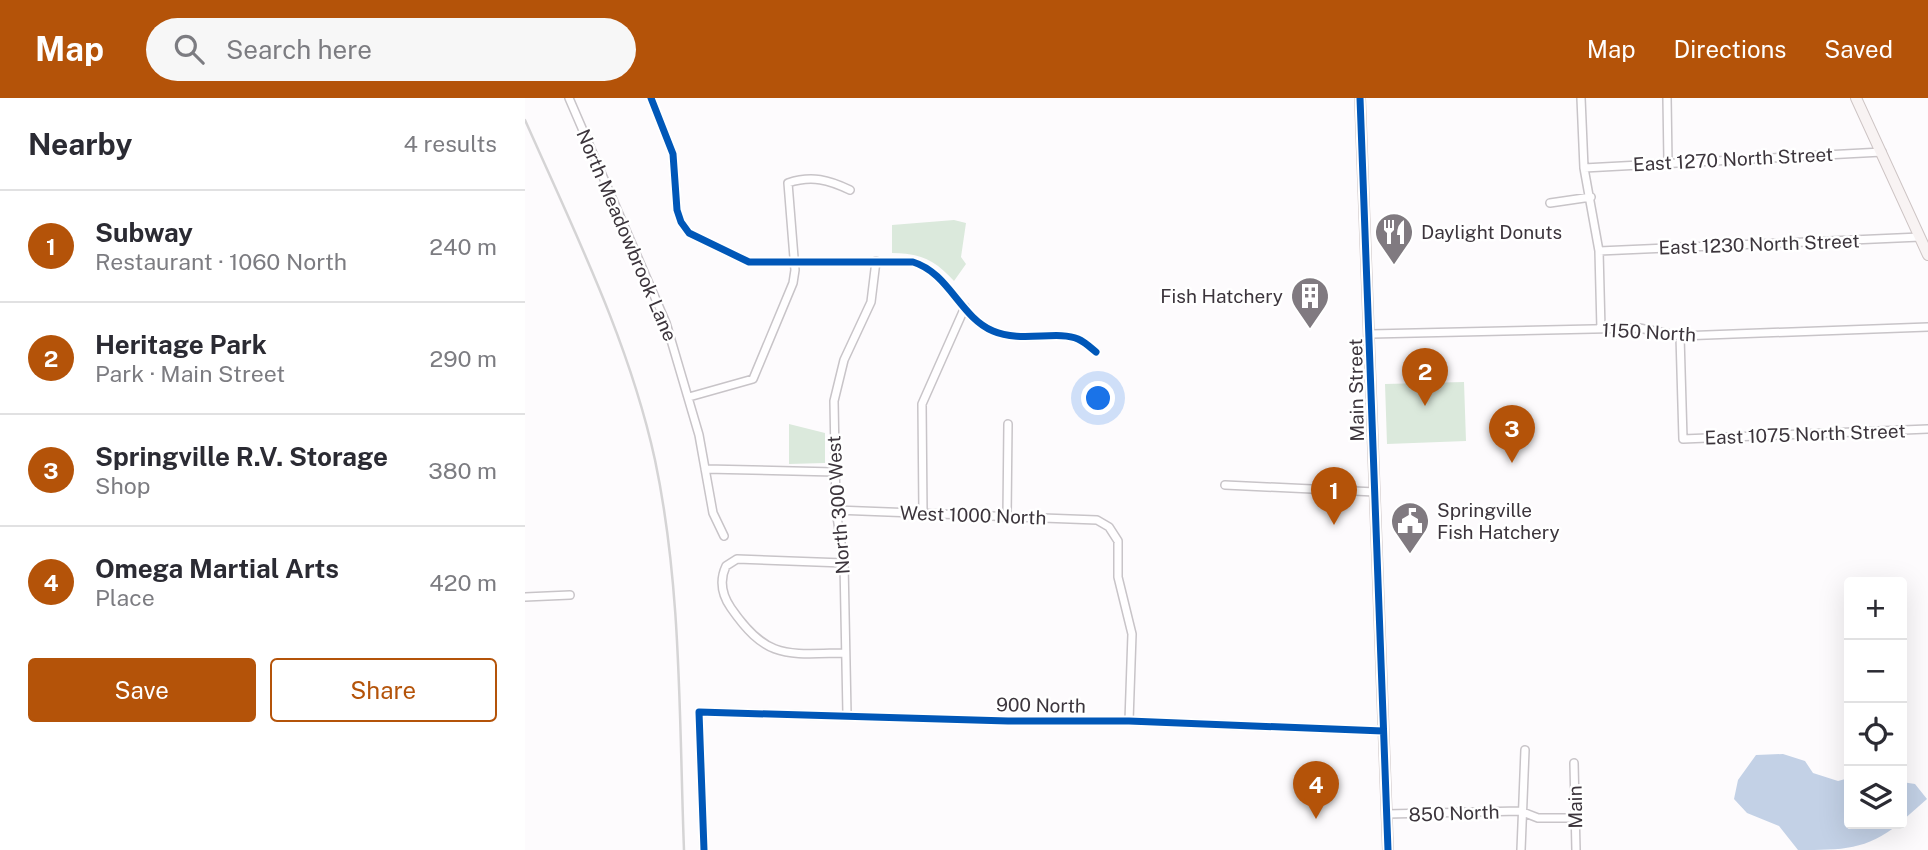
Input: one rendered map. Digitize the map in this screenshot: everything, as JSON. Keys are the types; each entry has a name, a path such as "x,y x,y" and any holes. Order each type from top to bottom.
{"main road":[{"name":"Main Street","path":"1360,98 1371,334 1374,492 1388,850"},
{"path":"1856,98 1928,255"}],"street":[{"name":"North Meadowbrook Lane","path":"569,98 660,308 689,397 713,513 724,536"},
{"path":"651,98 673,154 677,211 685,229 736,258 759,262 903,261 930,269 965,307 993,331 1017,337 1077,338 1096,352"},
{"path":"1581,98 1584,168 1599,251 1601,329"},
{"path":"1667,98 1668,162"},
{"name":"East 1270 North Street","path":"1584,168 1882,152"},
{"path":"689,397 753,379 793,283 795,260 788,183 801,179 827,179 850,190"},
{"path":"1550,203 1591,197"},
{"name":"East 1230 North Street","path":"1599,251 1920,237"},
{"name":"North 300 West","path":"846,714 844,563 836,510 833,426 837,383 871,302 876,261"},
{"path":"923,513 922,404 965,307"},
{"name":"1150 North","path":"1371,334 1639,328 1680,336 1928,327"},
{"name":"East 1075 North Street","path":"1680,336 1683,439 1928,429"},
{"path":"1007,516 1008,424"},
{"path":"705,469 835,472"},
{"path":"1225,485 1374,492"},
{"name":"West 1000 North","path":"836,510 1097,520 1109,527 1118,541 1118,577 1131,626 1129,721"},
{"path":"844,563 737,559 728,564 722,577 724,594 749,633 762,644 784,652 845,653"},
{"path":"525,597 570,595"},
{"name":"900 North","path":"703,850 699,712 846,714 1009,721 1129,721 1383,731"},
{"path":"1521,850 1520,811 1525,750"},
{"name":"Main","path":"1574,763 1576,850"},
{"name":"850 North","path":"1387,814 1520,811 1538,818 1574,818"}],"green space":[{"path":"954,220 966,223 961,257 966,264 954,281 926,259 911,254 892,253 892,225"},
{"path":"1464,382 1466,441 1387,444 1385,384"},
{"path":"789,424 825,433 825,463 789,464"}],"water":[{"path":"1783,754 1805,761 1813,773 1838,781 1844,779 1844,829 1892,829 1876,839 1853,847 1798,850 1779,826 1747,813 1734,799 1738,780 1756,755"},
{"path":"1907,783 1915,784 1927,799 1907,817"}],"railway":[{"path":"525,120 599,287 631,372 655,460 664,508 675,605 684,850"}],"cycle path":[{"path":"651,98 673,154 677,210 689,233 749,262 913,262 936,275 972,316 993,331 1015,336 1070,337 1081,340 1096,352"},
{"path":"1360,98 1388,850"},
{"path":"704,850 699,712 1008,721 1129,721 1383,731"}],"place":[{"name":"Daylight Donuts","path":"1394,266"},
{"name":"Fish Hatchery","path":"1310,330"},
{"name":"Heritage Park","path":"1425,406"},
{"name":"Springville R.V. Storage","path":"1512,463"},
{"name":"Subway","path":"1334,525"},
{"name":"Springville Fish Hatchery","path":"1410,555"},
{"name":"Omega Martial Arts","path":"1316,819"}]}
